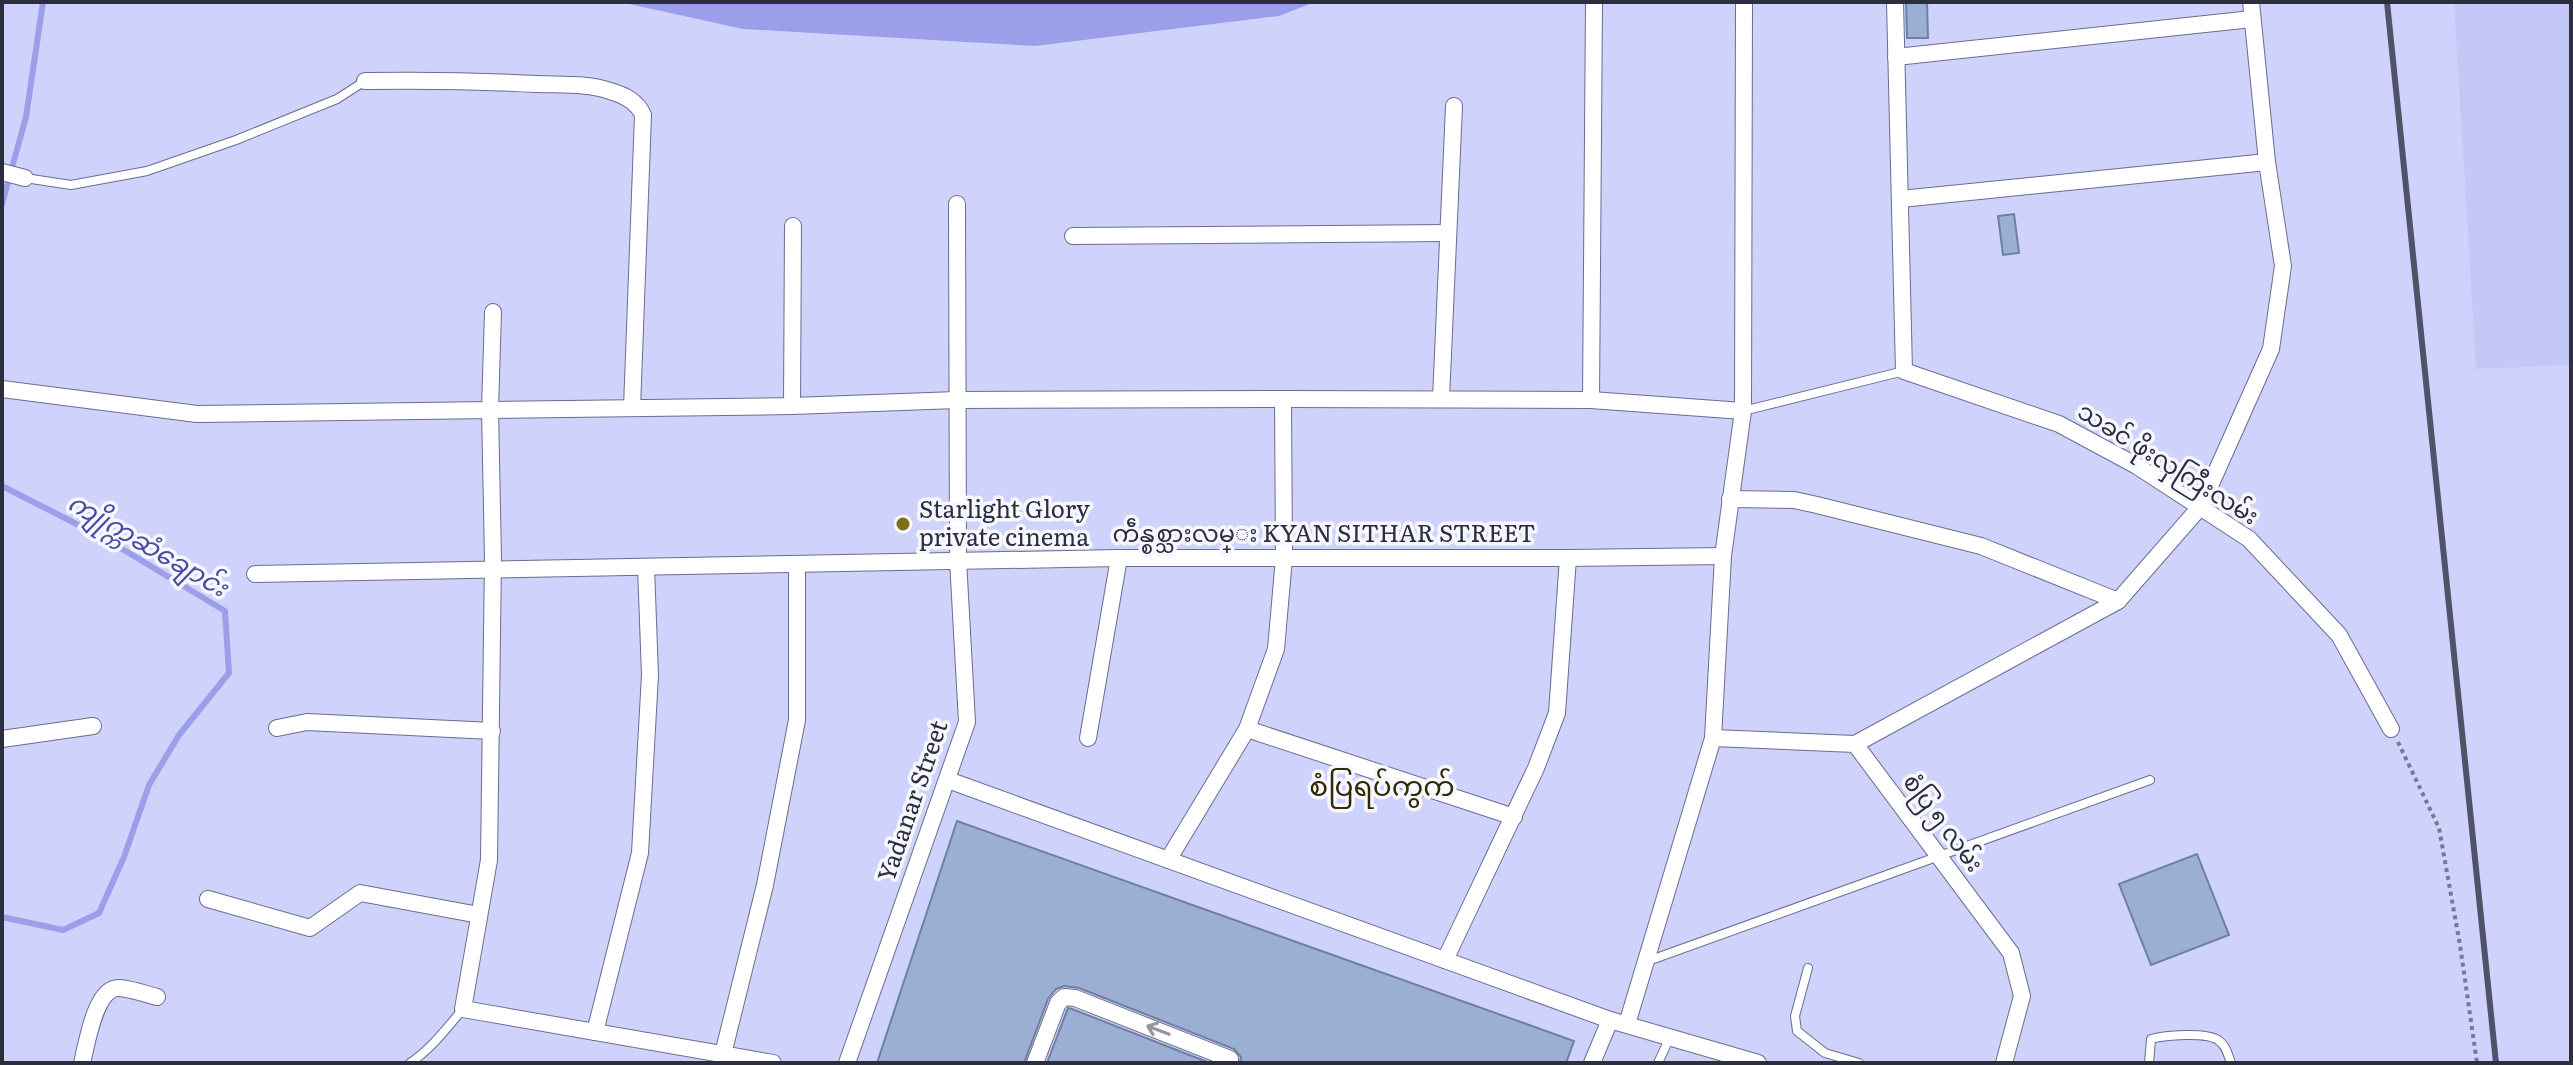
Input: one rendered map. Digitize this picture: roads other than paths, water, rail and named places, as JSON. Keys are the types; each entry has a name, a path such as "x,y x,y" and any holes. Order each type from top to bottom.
{"street":[{"path":"1591,400 1594,2"},
{"path":"1627,1024 1713,738 1723,556 1743,411 1744,2"},
{"path":"1895,2 1904,371"},
{"path":"1713,738 1855,744 2118,601 2201,506 2271,349 2283,266 2267,162 2252,10 1896,57"},
{"path":"365,81 448,79 569,85 607,90 630,99 640,107 643,115 632,408"},
{"path":"1441,399 1454,106"},
{"path":"1901,199 2267,162"},
{"path":"2,172 25,178"},
{"name":"Yadanar Street","path":"847,1063 967,722 958,560 957,204"},
{"path":"792,406 793,226"},
{"path":"1073,236 1448,233"},
{"path":"493,312 489,860 463,1009 773,1063"},
{"name":"သခင် ဖိုးလှကြီးလမ်း","path":"1904,371 2059,424 2137,466 2249,539 2339,635 2391,729"},
{"path":"3,389 197,414 792,406 957,400 1283,399 1591,400 1743,411"},
{"path":"1168,860 1247,729 1276,649 1284,558 1283,399"},
{"path":"1730,499 1794,500 1856,513 1967,543 2118,601"},
{"name":"ကဵန္စစ္သားလမ္း KYAN SITHAR STREET","path":"255,574 1119,558 1723,556"},
{"path":"1088,738 1119,558"},
{"path":"1445,960 1514,817 1557,713 1568,558"},
{"path":"723,1054 765,885 797,720 797,565"},
{"path":"595,1032 640,853 650,675 646,567"},
{"path":"277,728 307,722 492,731"},
{"path":"2,739 93,726"},
{"path":"1247,729 1514,817"},
{"name":"စံပြ ၅ လမ်း","path":"1855,744 2011,953 2022,996 2004,1063"},
{"path":"948,780 1610,1020 1670,1037 1732,1060 1758,1063"},
{"path":"208,899 310,928 360,893 479,915"},
{"path":"82,1063 101,998 108,991 117,987 157,997"},
{"path":"1035,1063 1058,1003 1064,997 1075,998 1230,1059"},
{"path":"1592,1063 1610,1020"}],"lane":[{"path":"25,178 71,185 147,171 236,140 337,99 365,81"},
{"path":"1743,411 1904,371"},
{"path":"1648,961 2150,780"},
{"path":"1808,968 1795,1016 1797,1031 1825,1053 1859,1063"},
{"path":"410,1063 432,1045 463,1009"},
{"path":"2149,1063 2151,1039 2165,1035 2213,1037 2221,1041 2231,1063"},
{"path":"1658,1063 1670,1037"}],"water":[{"path":"620,2 1315,2 1279,16 1035,46 743,29"}],"waterway":[{"name":"ကျိုက္ကဆံချောင်း","path":"2,204 26,117 43,2"},
{"name":"ကျိုက္ကဆံချောင်း","path":"2,486 104,538 225,611 229,673 179,735 149,785 124,857 99,913 63,930 2,917"}],"railway":[{"path":"2387,2 2496,1063"}],"place":[{"name":"Starlight Glory private cinema","path":"903,524"}],"district":[{"name":"စံပြရပ်ကွက်","path":"1382,786"}]}
